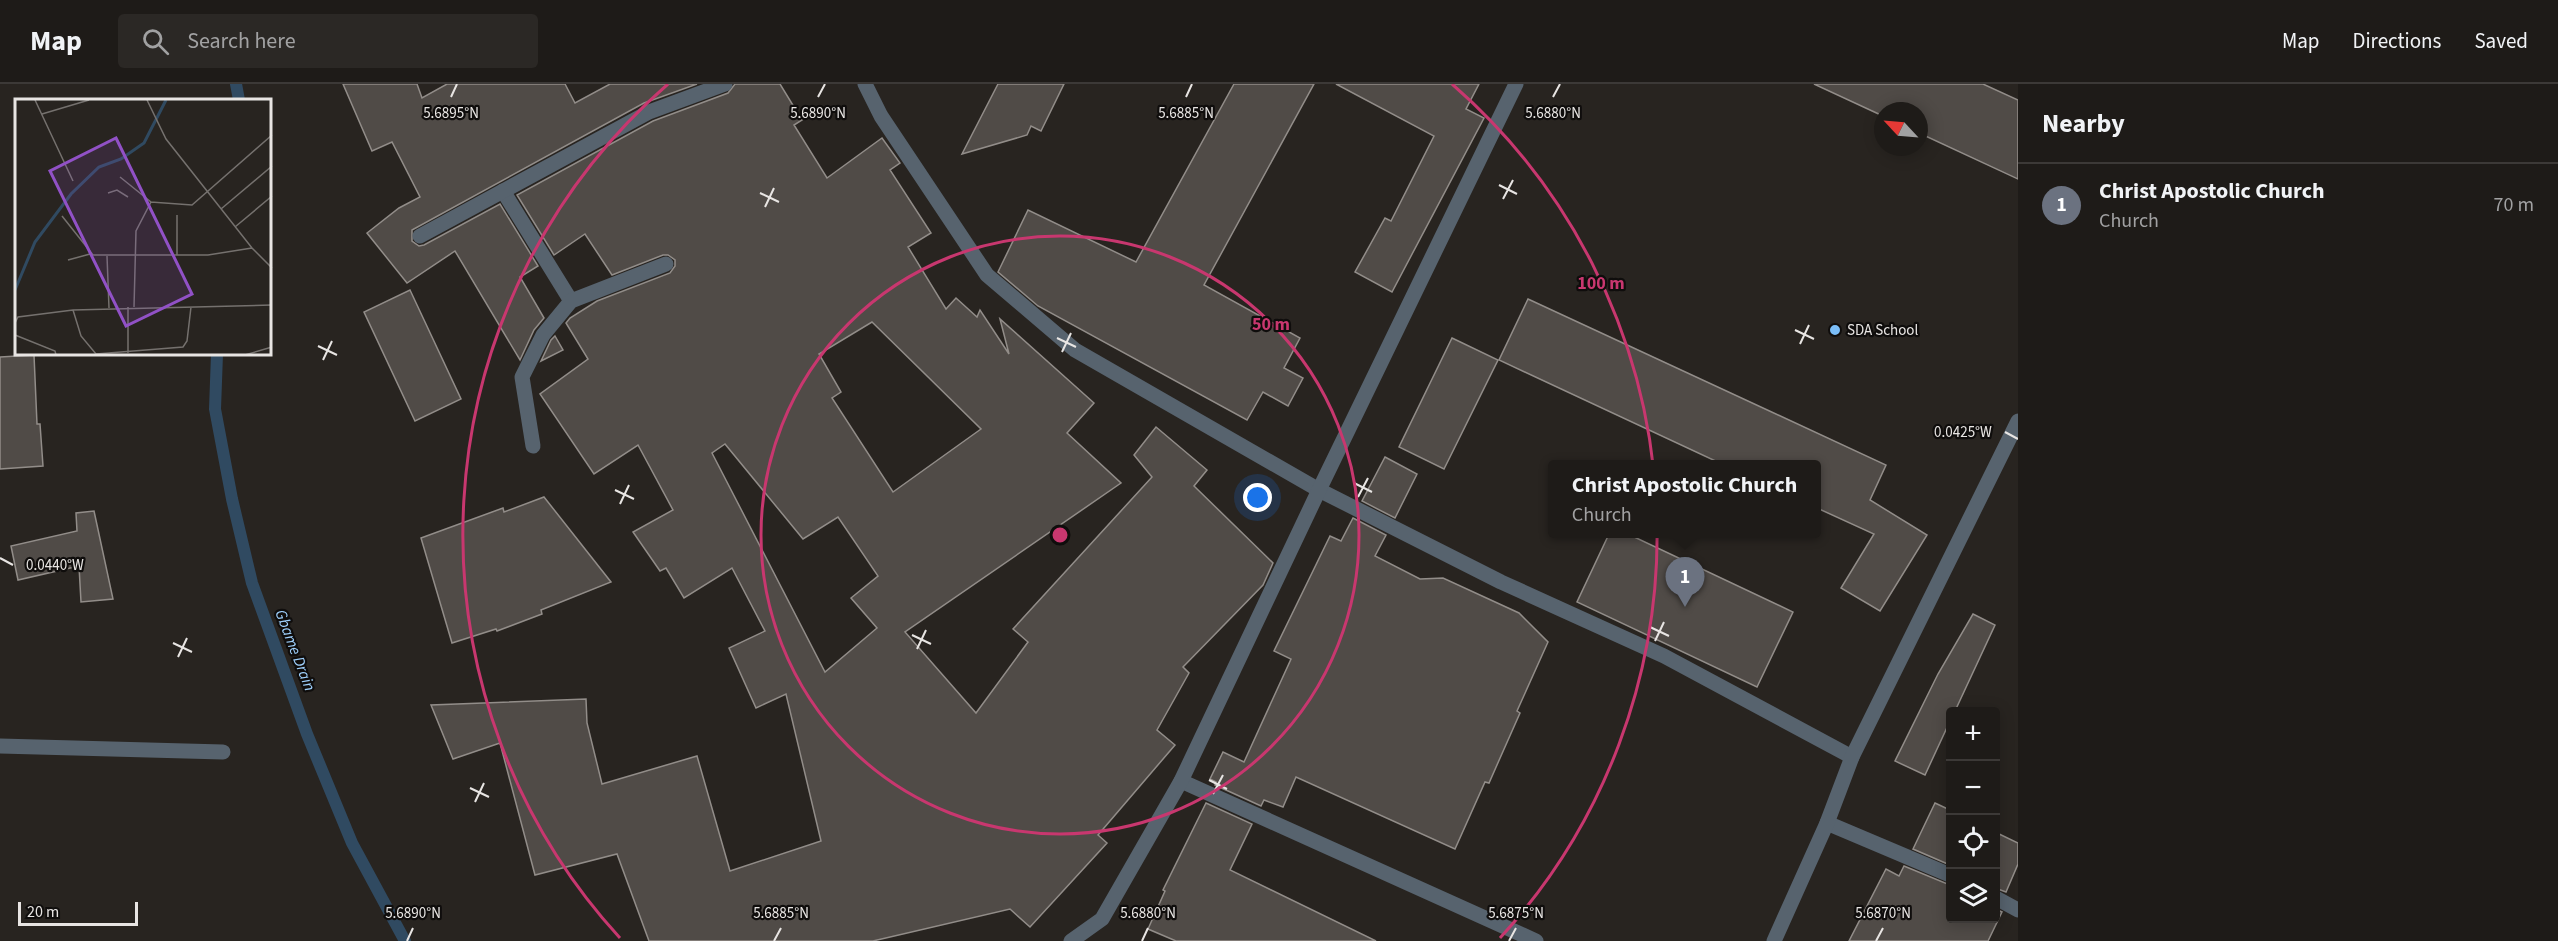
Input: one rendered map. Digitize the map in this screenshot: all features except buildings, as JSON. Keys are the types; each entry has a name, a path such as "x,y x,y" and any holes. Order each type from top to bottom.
{"street":[{"path":"420,236 649,112 725,84"},
{"path":"865,84 881,116 987,275 1075,350 1319,490 1501,582 1664,656 1851,757"},
{"path":"1073,941 1102,919 1181,781 1516,84"},
{"path":"503,191 571,301"},
{"path":"533,446 522,377 543,334 571,301 666,264"},
{"path":"1774,941 1827,823 1851,757 2018,421"},
{"path":"0,746 223,752"},
{"path":"1181,781 1536,941"},
{"path":"1827,823 1946,873"},
{"path":"2000,901 2018,910"}],"waterway":[{"name":"Gbame Drain","path":"236,84 239,99"},
{"name":"Gbame Drain","path":"217,356 215,409 232,499 252,583 307,734 352,843 405,941"}],"place":[{"name":"SDA School","path":"1835,330"},
{"name":"Christ Apostolic Church","path":"1685,607"}]}
